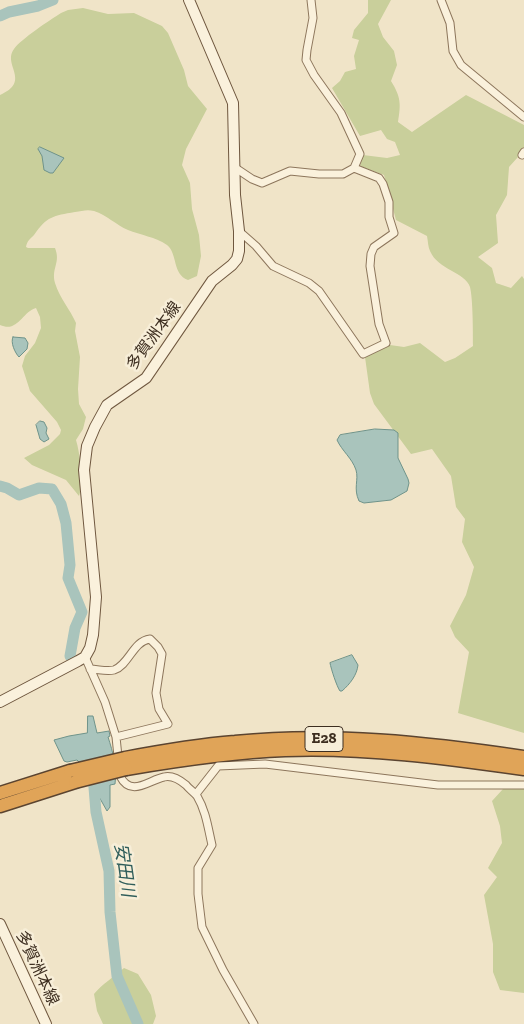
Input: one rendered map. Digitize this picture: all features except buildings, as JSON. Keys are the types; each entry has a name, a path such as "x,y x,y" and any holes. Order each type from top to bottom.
{"highway":[{"name":"E28","path":"0,793 192,747 236,742 284,739 380,741 430,744 524,757"},
{"name":"E28","path":"126,764 285,750 379,752 524,769"},
{"name":"E28","path":"0,806 73,776"}],"main road":[{"name":"多賀洲本線","path":"85,656 90,648 93,635 96,597 84,470 87,446 95,426 107,405 146,378 212,281 232,266 237,259 239,251 235,195 233,103 189,0"},
{"path":"0,702 85,656"},
{"name":"多賀洲本線","path":"0,924 46,1024"}],"street":[{"path":"234,167 262,183 290,171 343,174 354,168 360,154 341,113 314,76 306,60 314,18 311,0"},
{"path":"441,0 450,23 453,51 461,65 524,117"},
{"path":"239,231 256,246 273,266 309,283 319,291 363,354 386,343 379,324 370,266 371,254 374,248 394,233 383,184 379,178 354,168"},
{"path":"90,669 112,670 119,667 145,640 150,639 158,646 162,654 156,693 160,709 168,724 116,737"},
{"path":"85,656 105,702 116,737 122,782 128,786 141,786 166,776 179,780 196,794 205,812 212,845 198,868 198,894 202,927 223,970 254,1024"},
{"path":"196,794 218,766 266,764 438,785 524,785"}],"green space":[{"path":"368,0 391,0 378,24 383,37 394,51 397,65 391,81 399,101 398,122 412,132 466,95 524,125 524,147 509,167 507,195 496,215 498,243 478,257 492,268 496,283 511,288 522,276 524,279 524,733 458,713 469,652 455,637 450,626 466,595 474,567 462,542 465,519 456,507 451,476 432,449 411,454 374,404 370,393 365,357 390,345 404,347 420,343 445,362 473,346 473,316 470,287 467,282 439,263 429,249 427,236 396,220 384,175 360,166 363,155 387,158 400,155 395,142 387,139 381,130 360,136 332,88 340,81 345,72 356,69 354,56 359,40 352,38 354,30 368,13"},
{"path":"83,8 108,14 134,13 162,26 168,33 184,70 188,86 207,109 186,149 182,165 190,183 192,209 199,235 201,256 197,276 188,280 183,277 177,269 173,253 163,242 128,230 91,210 67,213 47,220 26,245 28,248 55,248 57,258 54,273 55,283 76,323 75,331 80,357 79,404 86,417 83,429 76,440 81,468 79,496 66,480 32,465 24,458 49,445 60,434 61,430 57,422 30,391 22,366 25,356 35,343 41,328 40,317 36,308 31,310 16,324 6,327 0,325 0,95 9,90 14,84 15,73 11,55 14,49 36,30 61,13"},
{"path":"524,788 524,993 500,990 493,972 493,944 484,895 497,877 488,868 502,843 500,826 492,801 503,789"},
{"path":"124,968 138,974 151,995 156,1016 153,1024 103,1024 97,1011 94,994"}],"water":[{"path":"40,147 64,158 53,173 44,170 42,156 38,149"},
{"path":"13,337 25,338 28,343 27,349 19,357 13,347"},
{"path":"40,421 44,422 47,428 46,433 49,439 44,442 40,439 36,425"},
{"path":"375,429 394,430 398,433 398,458 409,483 407,491 391,500 364,503 359,501 357,496 356,470 337,440 340,435"},
{"path":"352,655 358,665 356,672 348,685 340,691 330,663"},
{"path":"88,716 93,716 97,733 109,731 110,736 108,737 114,760 115,784 110,785 110,807 107,811 80,763 77,760 64,761 54,740 87,733"}],"waterway":[{"name":"安田川","path":"0,16 53,0"},
{"name":"安田川","path":"0,486 19,495 39,488 52,489 61,504 66,523 70,565 68,578 82,612 75,628 70,656"},
{"name":"安田川","path":"93,775 96,812 109,871 110,912 117,976 138,1024"}]}
